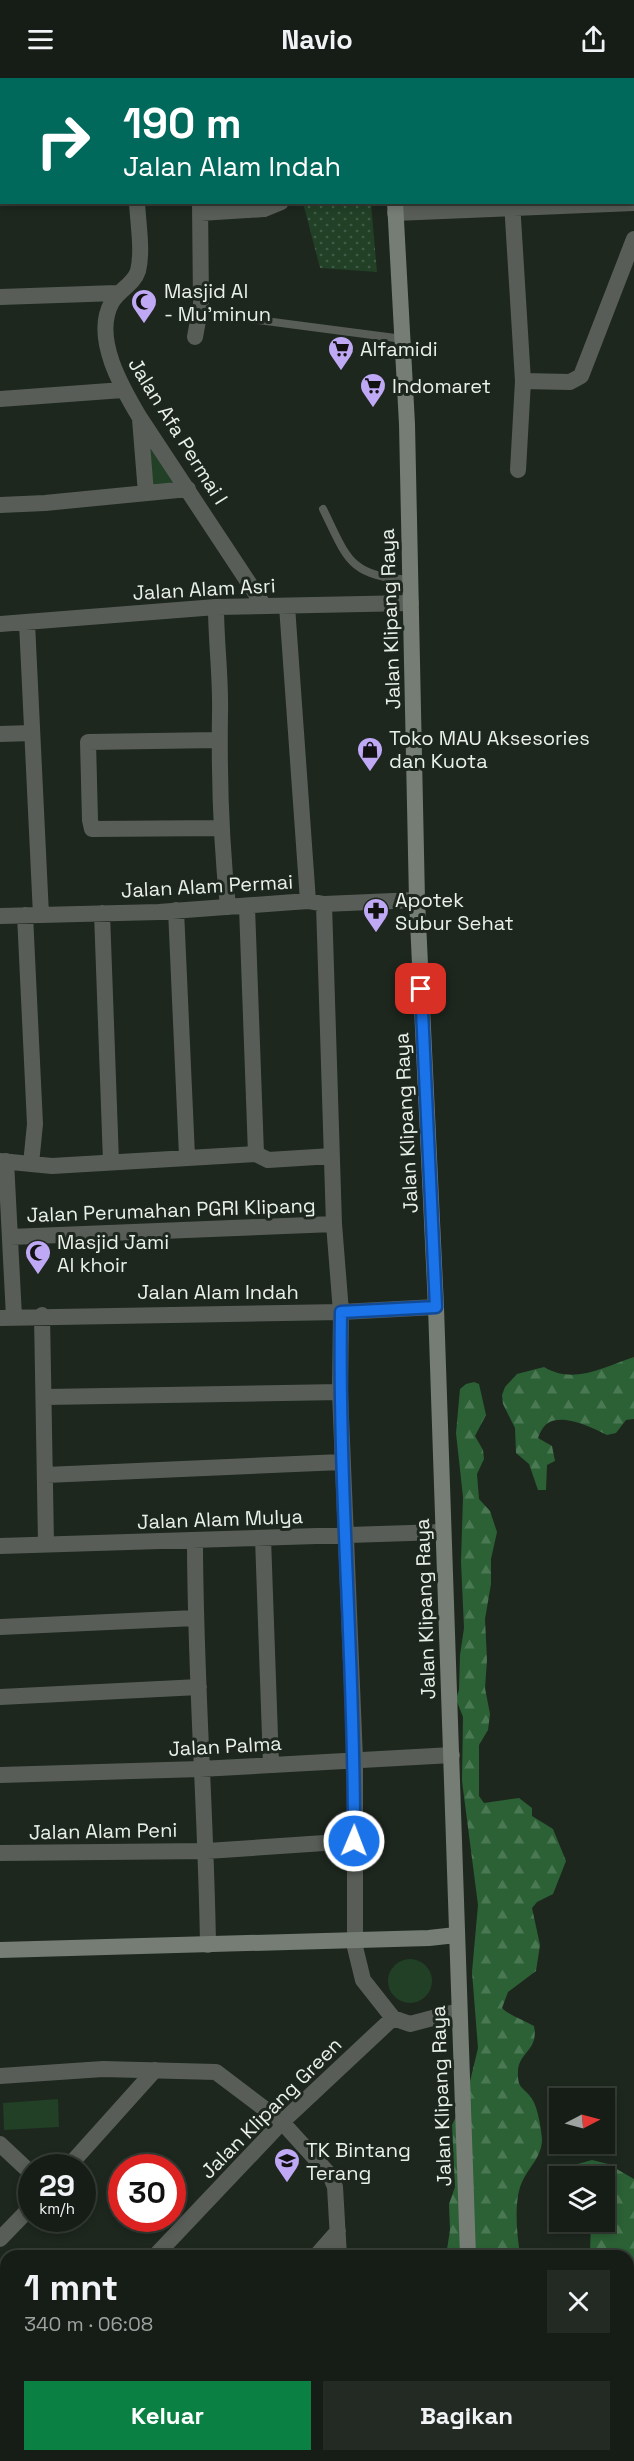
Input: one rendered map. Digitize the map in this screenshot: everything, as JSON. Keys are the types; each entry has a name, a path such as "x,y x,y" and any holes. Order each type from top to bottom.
{"main road":[{"name":"Jalan Klipang Raya","path":"395,208 404,339 417,900 436,1307 468,2250"},
{"path":"0,1950 208,1945 456,1935"}],"street":[{"path":"278,78 285,78"},
{"name":"Jalan Afa Permai I","path":"137,204 137,274 117,293 108,308 110,362 140,418 264,606"},
{"path":"195,337 201,304 200,208 264,208 275,204"},
{"path":"395,208 573,204"},
{"path":"512,205 523,381 518,470"},
{"path":"523,381 570,382 581,376 630,264 634,239"},
{"path":"0,297 117,293"},
{"path":"0,399 123,390"},
{"path":"140,418 146,493"},
{"path":"0,505 45,503 188,489"},
{"name":"Jalan Alam Asri","path":"0,624 216,607 411,603"},
{"name":"Jalan Perumahan PGRI Klipang","path":"286,606 316,903 341,1312 342,1462 355,1759 355,1940"},
{"path":"216,607 220,713 218,740 228,907"},
{"path":"27,623 32,733 35,1124 31,1164"},
{"path":"0,734 32,733"},
{"path":"218,740 88,742 90,820 92,829 222,828"},
{"name":"Jalan Alam Permai","path":"0,916 417,900"},
{"path":"247,907 256,1154"},
{"path":"176,910 187,1156"},
{"path":"102,913 111,1162"},
{"path":"7,1317 10,1237 3,1161 52,1166 187,1156 256,1154 268,1160 332,1156"},
{"name":"Jalan Perumahan PGRI Klipang","path":"10,1237 334,1224"},
{"name":"Jalan Alam Indah","path":"7,1317 341,1312 436,1307"},
{"path":"42,1315 46,1544"},
{"path":"45,1396 340,1392"},
{"path":"46,1475 342,1462"},
{"name":"Jalan Alam Mulya","path":"0,1546 442,1532"},
{"path":"263,1538 271,1765"},
{"path":"195,1540 195,1618 200,1769 207,1851 208,1945"},
{"path":"0,1627 195,1618"},
{"path":"0,1697 199,1687"},
{"name":"Jalan Palma","path":"0,1775 200,1769 452,1755"},
{"name":"Jalan Alam Peni","path":"0,1853 207,1851 354,1841"},
{"path":"355,1940 363,1980 393,2018 410,2024 459,2011"},
{"name":"Jalan Klipang Green","path":"161,2250 282,2122 393,2018"},
{"path":"0,2076 104,2069 216,2072 282,2122 333,2181 339,2250"},
{"path":"80,2154 155,2070"},
{"path":"0,2144 18,2161"},
{"path":"0,2239 18,2220"},
{"path":"321,2250 338,2230"}],"lane":[{"path":"228,316 404,339"},
{"path":"323,509 340,544 361,569 379,577 410,580"}],"green space":[{"path":"303,204 371,204 377,272 320,268"},
{"path":"145,433 179,485 150,486"},
{"path":"634,1357 634,1419 626,1420 616,1433 607,1435 587,1425 570,1421 554,1420 546,1424 538,1438 552,1446 555,1461 547,1465 546,1490 538,1490 529,1464 516,1453 515,1428 503,1404 502,1395 505,1387 517,1374 544,1367 566,1374 589,1373"},
{"path":"474,1382 479,1384 486,1415 475,1436 483,1450 484,1459 477,1474 479,1499 490,1511 497,1532 491,1559 491,1584 485,1619 487,1660 485,1688 490,1714 488,1730 479,1745 479,1796 484,1803 519,1798 532,1808 532,1816 553,1829 566,1861 553,1894 537,1902 532,1908 540,1945 536,1971 508,1992 502,2008 534,2026 535,2034 534,2041 519,2065 518,2078 520,2085 536,2108 542,2139 540,2151 523,2180 518,2196 520,2250 447,2250 450,2230 449,2204 455,2187 452,2125 467,2094 478,2048 472,1972 478,1905 462,1781 463,1717 456,1699 459,1690 460,1655 464,1628 461,1562 463,1497 456,1433 460,1389"},
{"path":"410,1959 425,1966 432,1981 425,1996 410,2003 395,1996 388,1981 395,1966"},
{"path":"58,2099 59,2127 4,2130 3,2103"},
{"path":"592,2160 611,2166 573,2166"},
{"path":"615,2168 634,2179 634,2250 590,2250 591,2232 615,2232"}],"place":[{"name":"Masjid Al - Mu'minun","path":"144,325"},
{"name":"Alfamidi","path":"341,372"},
{"name":"Indomaret","path":"373,409"},
{"name":"Toko MAU Aksesories dan Kuota","path":"370,773"},
{"name":"Apotek Subur Sehat","path":"376,934"},
{"name":"Masjid Jami Al khoir","path":"38,1276"},
{"name":"TK Bintang Terang","path":"287,2184"}],"route":[{"path":"354,1841 355,1759 343,1492 340,1392 341,1312 436,1307 421,989"}]}
